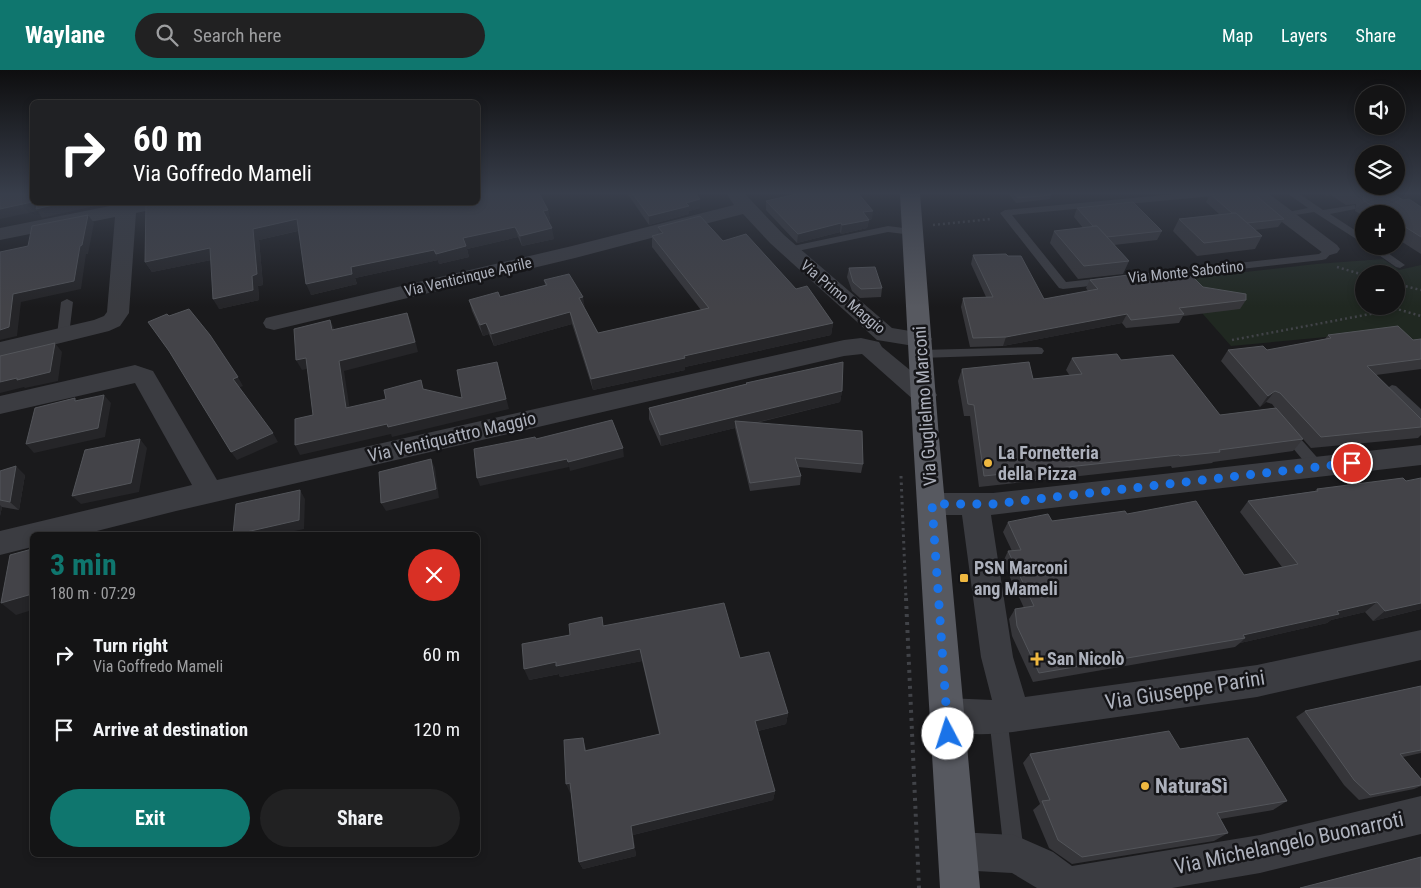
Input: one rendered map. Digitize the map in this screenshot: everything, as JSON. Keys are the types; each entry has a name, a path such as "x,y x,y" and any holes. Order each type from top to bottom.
{"main road":[{"name":"Via Guglielmo Marconi","path":"912,231 960,888"}],"street":[{"path":"0,234 15,231"},
{"path":"0,350 101,326 112,321 118,313 124,231"},
{"name":"Via Venticinque Aprile","path":"274,323 556,256 638,231"},
{"name":"Via Primo Maggio","path":"770,231 880,348"},
{"path":"1302,231 1326,253"},
{"name":"Via Ventiquattro Maggio","path":"45,532 210,492 844,348 861,346 880,348 905,358 920,346"},
{"path":"880,348 924,395"},
{"path":"0,405 124,375 135,373 140,375 144,377 210,492"},
{"path":"932,504 975,505 1421,455"},
{"path":"975,505 1005,716"},
{"name":"Via Ventiquattro Maggio","path":"0,543 30,536"},
{"name":"Via Giuseppe Parini","path":"946,715 1005,716 1257,680 1421,645"},
{"name":"Via Michelangelo Buonarroti","path":"958,851 1014,854 1039,866 1067,886 1260,854 1421,815"}],"lane":[{"path":"788,250 878,231"},
{"name":"Via Monte Sabotino","path":"1020,231 1063,286 1309,258 1326,253"},
{"path":"1385,255 1400,265"},
{"path":"63,335 67,302"},
{"path":"920,346 1038,351"},
{"path":"1392,389 1421,416"},
{"path":"1280,424 1317,467"},
{"path":"1005,716 1014,854"}],"path":[{"path":"1326,253 1329,264 1355,273"},
{"path":"1405,286 1421,290"},
{"path":"1405,311 1421,316"},
{"path":"1232,340 1365,315"},
{"path":"901,474 919,888"}],"shaded area":[{"path":"1383,259 1392,265 1355,265 1355,315 1405,315 1405,269 1421,265 1421,342 1413,344 1391,331 1231,346 1173,280 1316,264"}],"building":[{"path":"31,231 85,231 82,245 80,246 74,281 13,294 9,327 0,330 0,252 28,246"},
{"path":"146,231 253,231 257,274 252,276 253,290 213,299 210,248 145,262"},
{"path":"299,231 495,231 463,238 466,246 436,254 434,250 351,267 352,274 306,284"},
{"path":"517,231 539,231 520,236"},
{"path":"661,231 714,231 723,241 746,234 796,289 807,286 833,323 591,379 570,312 491,334 486,323 480,325 469,300 498,292 500,297 547,285 544,280 569,274 583,297 579,298 598,333 709,308 652,236 663,233"},
{"path":"795,231 809,231 798,234"},
{"path":"1054,231 1102,231 1129,261 1084,266"},
{"path":"1102,231 1160,231 1107,237"},
{"path":"1192,231 1257,231 1262,236 1204,243"},
{"path":"1412,231 1421,231 1421,237"},
{"path":"1006,254 1008,256 1021,256 1044,299 1098,289 1090,280 1136,274 1142,282 1192,276 1203,287 1246,294 1246,300 1179,308 1184,314 1131,320 1127,314 1006,337 973,338 963,298 993,297 973,255"},
{"path":"875,267 882,288 861,289 853,282 849,268"},
{"path":"189,309 210,335 238,377 233,379 273,433 231,452 169,351 148,322 167,314 169,316"},
{"path":"407,313 415,342 339,361 346,408 386,399 384,390 421,380 423,389 462,398 457,370 497,362 506,399 388,427 387,424 295,445 295,419 313,415 306,358 296,360 294,329 330,320 332,330"},
{"path":"1398,326 1413,340 1421,339 1421,359 1367,366 1421,419 1421,427 1321,437 1280,393 1275,391 1268,396 1228,350 1263,346 1267,350 1331,338 1328,335"},
{"path":"55,343 50,372 0,382 0,356"},
{"path":"1117,354 1121,360 1173,355 1220,415 1276,408 1303,439 1219,450 1220,452 984,476 974,405 968,404 962,369 1029,362 1033,379 1082,374 1072,358"},
{"path":"843,362 842,391 660,435 649,408 746,383"},
{"path":"104,395 98,428 26,444 35,408 75,398 75,401"},
{"path":"612,420 623,448 568,462 567,459 477,478 474,449 535,437 536,439"},
{"path":"735,421 862,431 863,464 795,458 801,476 750,483"},
{"path":"140,439 131,483 72,496 85,450"},
{"path":"431,459 436,489 381,503 379,472"},
{"path":"16,466 10,502 0,500 0,471"},
{"path":"1403,478 1406,481 1421,478 1421,603 1385,611 1377,602 1337,611 1339,614 1243,635 1245,638 1039,673 1017,626 1015,609 1034,606 1008,551 1021,550 1008,522 1048,514 1052,521 1125,511 1127,514 1196,501 1244,575 1298,564 1248,501 1318,491 1317,489"},
{"path":"300,490 299,520 246,532 233,532 236,504"},
{"path":"30,550 30,595 1,603 10,555"},
{"path":"724,603 740,658 769,652 788,713 755,721 775,791 631,826 634,848 579,862 570,783 566,784 564,740 583,738 585,751 660,734 640,649 556,666 556,662 524,669 522,644 570,635 569,624 602,617 603,626"},
{"path":"1421,686 1421,750 1400,754 1421,779 1421,785 1370,795 1354,780 1305,711"},
{"name":"NaturaSì","path":"1169,731 1180,749 1248,738 1287,801 1217,813 1228,833 1082,857 1058,840 1042,801 1050,800 1030,754"},
{"path":"1421,857 1421,888 1300,888"}],"place":[{"name":"La Fornetteria della Pizza","path":"988,463"},
{"name":"PSN Marconi ang Mameli","path":"964,578"},
{"name":"San Nicolò","path":"1037,659"},
{"name":"NaturaSì","path":"1145,786"}],"route":[{"path":"948,734 932,504 993,504 1352,463"}]}
